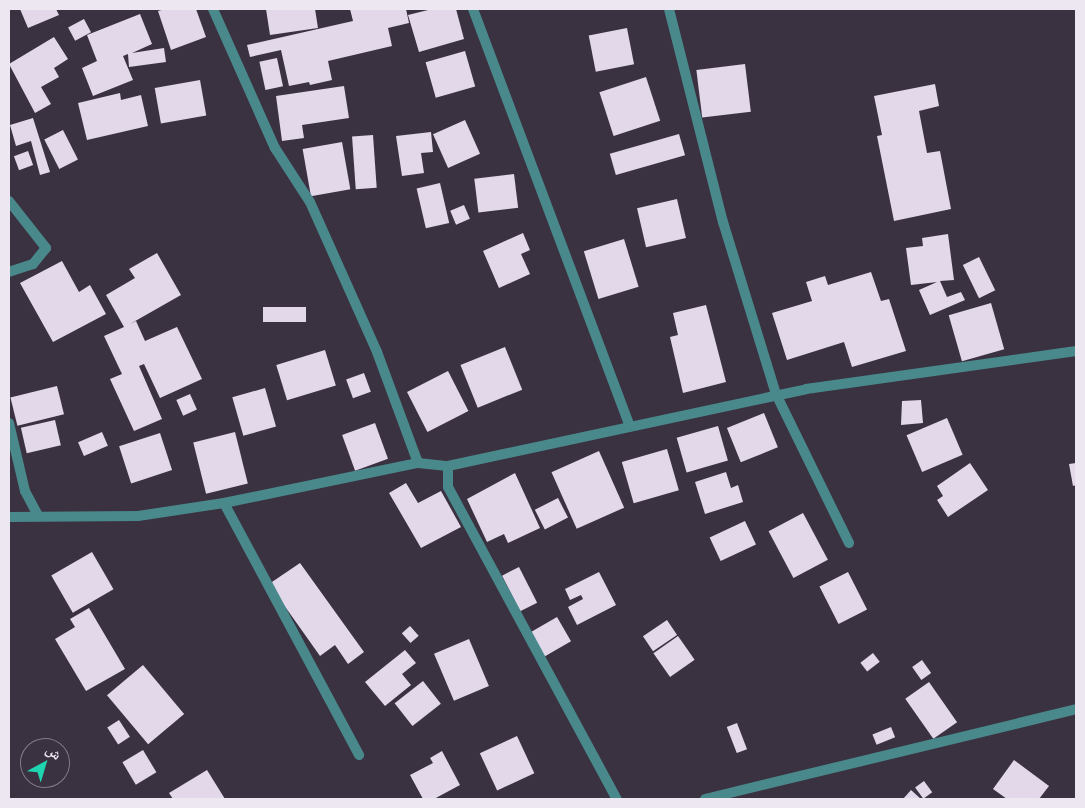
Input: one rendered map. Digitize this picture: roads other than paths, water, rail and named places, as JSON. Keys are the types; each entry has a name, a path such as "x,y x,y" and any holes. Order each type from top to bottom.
{"street":[{"path":"213,9 275,148 310,202 377,352 418,463"},
{"path":"474,9 630,426"},
{"path":"669,9 723,222 776,394 849,543"},
{"path":"9,200 46,248 33,264 9,272"},
{"path":"9,518 38,514 138,516 224,503 418,463 448,466 776,394 1076,351"},
{"path":"9,423 25,491 38,514"},
{"path":"448,466 448,486 617,799"},
{"path":"224,503 359,754"},
{"path":"705,799 1076,709"}]}
